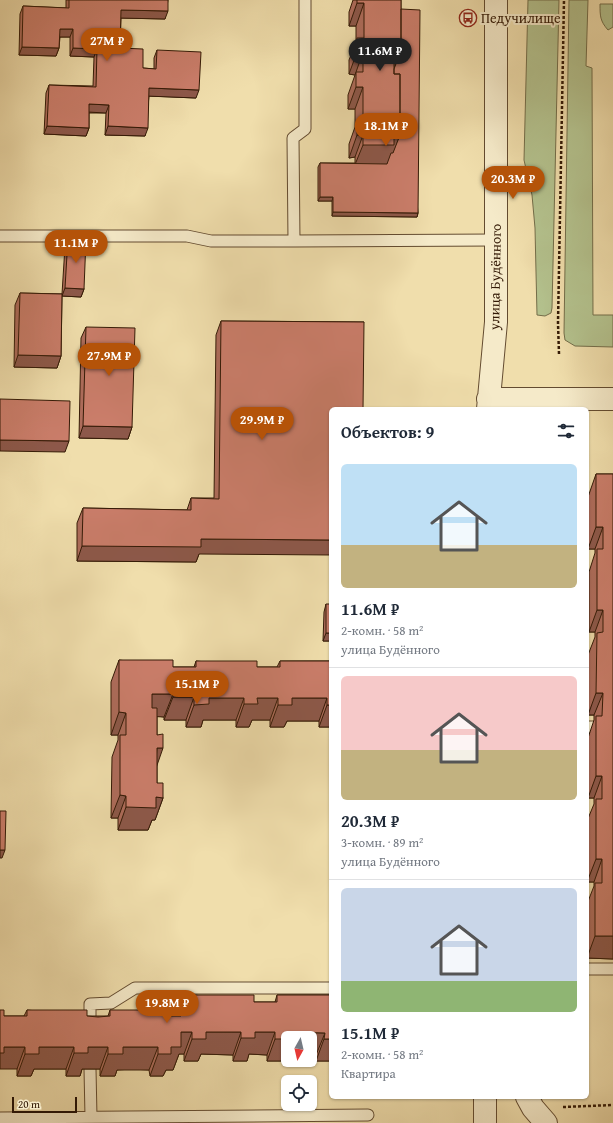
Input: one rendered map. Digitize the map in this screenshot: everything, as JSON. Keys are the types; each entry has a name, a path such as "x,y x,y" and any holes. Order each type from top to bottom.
{"street":[{"name":"улица Будённого","path":"488,404 496,322 496,0"},
{"path":"488,404 613,399"},
{"path":"485,1099 485,1123"},
{"path":"528,1099 533,1108 546,1123"}],"lane":[{"path":"294,241 293,138 305,129 305,0"},
{"path":"0,236 187,236 211,241 496,240"},
{"path":"589,969 613,969"},
{"path":"90,1039 90,1004 111,1003 135,988 329,988"},
{"path":"90,1070 91,1117"},
{"path":"0,1118 28,1120 91,1117 368,1115"}],"path":[{"path":"559,354 558,323 564,0"},
{"path":"563,1107 613,1105"}],"green space":[{"path":"528,0 559,0 552,308 551,313 545,316 537,315 535,228 532,195 524,160"},
{"path":"569,0 588,0 586,66 592,68 593,315 613,315 613,347 575,346 565,340 564,333"},
{"path":"600,4 613,4 613,27 608,30 603,24 601,18"}],"building":[{"path":"69,0 168,0 168,11 121,10 120,48 143,49 143,68 156,69 157,50 201,52 199,90 149,88 148,128 108,126 109,105 89,104 89,128 47,126 49,85 96,87 97,49 73,48 73,29 60,29 59,48 22,47 23,6 69,8"},
{"path":"357,0 401,0 401,51 394,51 394,74 400,74 400,135 394,135 394,145 363,145 363,135 357,135 357,121 363,121 363,87 356,87 356,72 363,72 363,52 357,52 357,38 364,38 364,3 357,3"},
{"path":"401,9 420,10 418,213 333,212 333,197 320,197 320,163 387,164 400,135 400,74 394,74 394,69 401,51"},
{"path":"68,238 86,239 84,289 65,288"},
{"path":"20,293 62,294 61,356 18,355"},
{"path":"221,321 364,322 363,407 329,407 329,540 201,539 201,547 82,546 83,508 191,510 191,498 219,499"},
{"path":"86,327 135,328 132,427 83,426"},
{"path":"0,399 70,401 69,441 0,440"},
{"path":"596,474 613,474 613,936 595,936 595,883 602,883 602,859 596,859 596,799 602,799 602,776 596,776 596,716 602,716 603,693 596,693 597,633 603,632 603,610 597,610 597,549 603,549 603,527 596,527"},
{"path":"326,604 329,604 329,633 326,633"},
{"path":"119,660 173,660 173,667 196,667 196,661 257,661 257,667 280,667 280,661 329,661 329,705 327,705 327,698 292,698 292,705 278,705 278,698 257,698 258,704 244,704 244,698 209,698 209,704 194,705 194,697 173,697 173,694 152,694 152,708 157,708 157,735 163,734 163,748 157,748 157,783 163,783 163,798 156,797 156,808 126,807 126,796 120,795 120,735 126,735 126,713 119,712"},
{"path":"0,811 6,811 5,850 0,850"},
{"path":"194,995 254,995 254,1002 277,1002 277,995 329,995 329,1039 324,1039 325,1033 317,1033 317,1031 281,1031 281,1039 275,1039 275,1032 255,1032 255,1038 241,1038 241,1032 206,1032 206,1039 192,1039 192,1032 181,1032 181,1047 171,1047 171,1054 158,1054 158,1047 123,1047 123,1054 108,1054 108,1047 88,1047 88,1053 74,1053 74,1047 39,1047 39,1054 25,1054 25,1047 4,1047 4,1053 0,1053 0,1010 4,1010 4,1016 27,1016 27,1010 87,1010 87,1016 98,1017 110,1016 110,1010 171,1010 171,1016 181,1016 182,1002 194,1002"}],"place":[{"name":"Педучилище","path":"468,18"}]}
